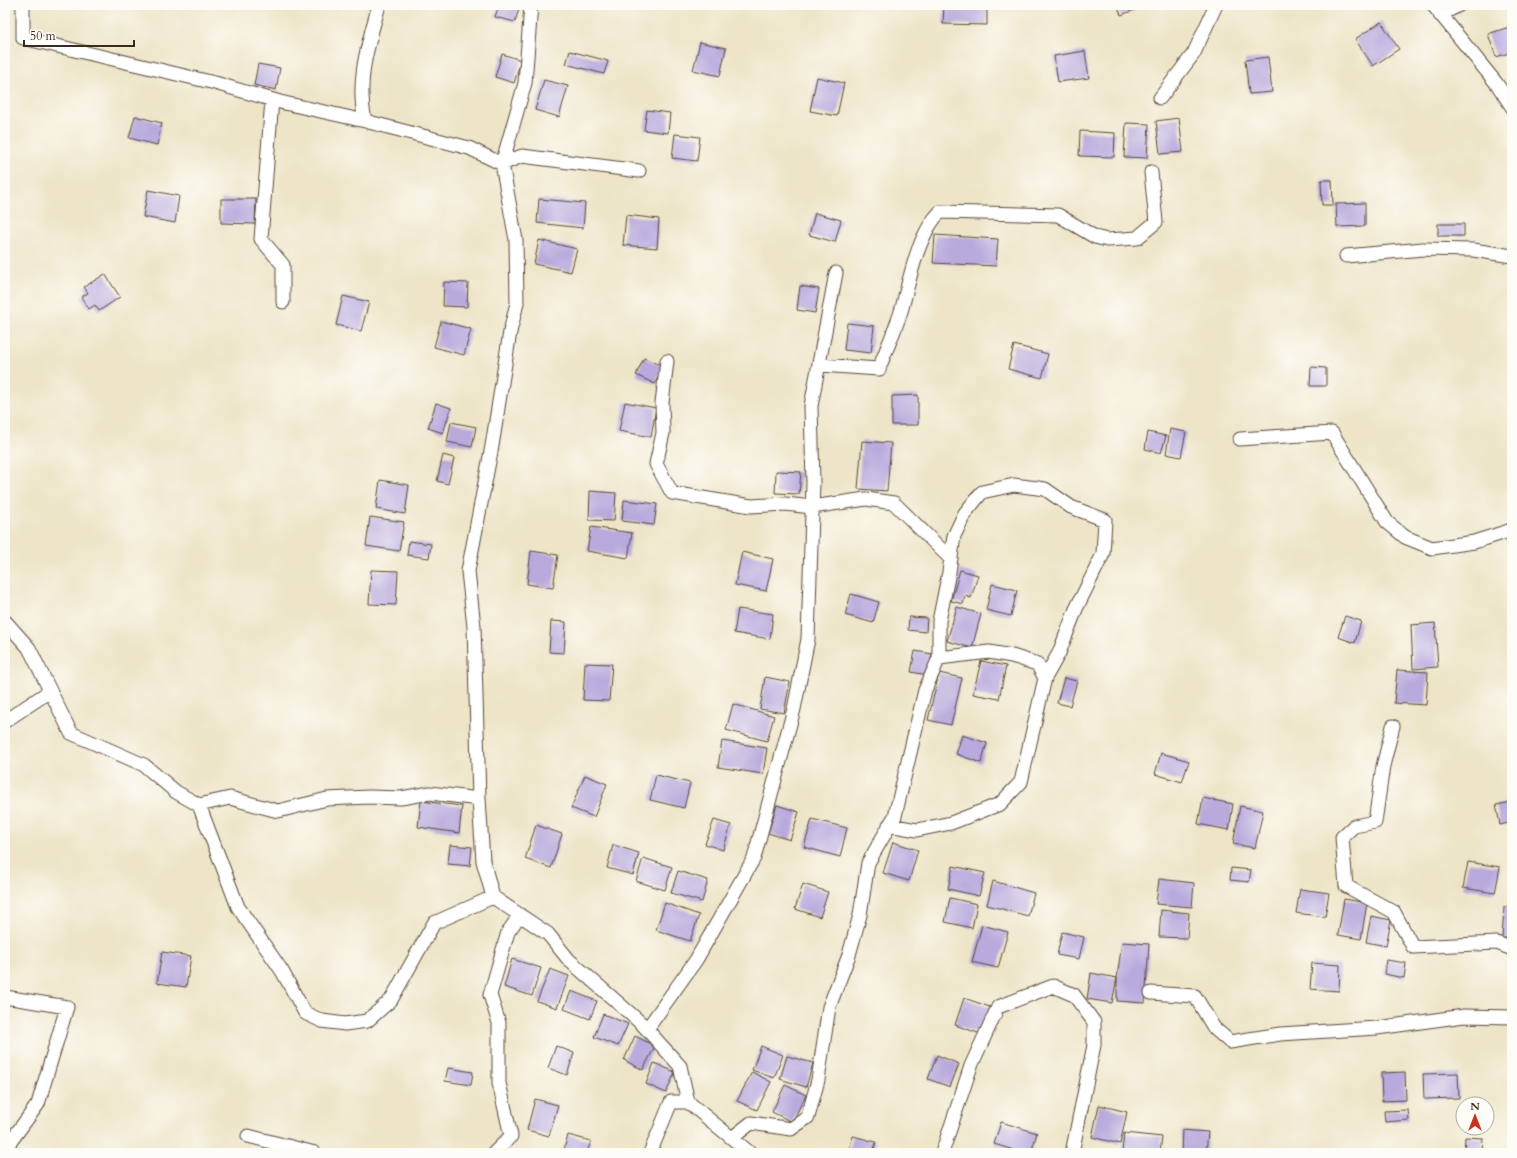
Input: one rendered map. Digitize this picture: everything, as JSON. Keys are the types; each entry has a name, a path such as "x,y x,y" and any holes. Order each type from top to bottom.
{"street":[{"path":"23,5 23,38 215,83 272,100 365,121 469,148 502,164 522,156 639,171"},
{"path":"365,121 362,104 361,79 380,5"},
{"path":"531,5 525,83 502,164 516,240 517,303 510,332 492,446 468,571 474,627 479,799 483,861 493,897 548,934 569,960 647,1029 680,1066 688,1102 750,1153"},
{"path":"1160,98 1194,53 1216,5"},
{"path":"1459,5 1437,10 1497,84 1512,107"},
{"path":"272,100 261,239 283,266 283,302"},
{"path":"819,365 879,369 901,310 911,272 930,222 940,212 1058,215 1095,237 1107,240 1137,238 1156,222 1151,172"},
{"path":"1346,256 1423,249 1473,250 1512,256"},
{"path":"647,1029 696,960 754,858 775,774 794,709 808,639 812,507 811,406 836,273"},
{"path":"667,361 662,403 663,433 656,464 672,493 751,506 785,504 812,507 866,499 894,503 951,559"},
{"path":"1240,438 1332,433 1387,522 1406,537 1432,548 1474,542 1512,530"},
{"path":"732,1138 751,1123 791,1128 808,1117 818,1080 829,1007 849,955 860,915 868,863 889,825 895,816 925,690 939,658 939,620 954,536 965,512 982,492 1014,485 1044,489 1071,507 1105,520 1104,554 1076,609 1060,653 1045,678 1021,782 1000,804 951,823 917,830 889,825"},
{"path":"5,621 29,648 71,733 144,765 176,792 199,806 238,907 282,970 304,1013 322,1021 345,1024 367,1021 390,1000 434,923 493,897"},
{"path":"939,658 989,652 1012,656 1037,664 1045,678"},
{"path":"5,721 50,691"},
{"path":"1393,726 1383,766 1374,822 1354,826 1342,837 1346,886 1394,912 1413,947 1497,943 1512,949"},
{"path":"199,806 230,798 278,811 326,799 369,797 401,798 430,793 479,799"},
{"path":"494,1153 511,1136 500,1083 500,1023 490,995 508,932 520,915"},
{"path":"942,1153 971,1066 998,1007 1053,986 1074,995 1094,1022 1094,1045 1072,1153"},
{"path":"1151,993 1195,996 1214,1028 1230,1042 1280,1034 1377,1028 1464,1016 1512,1017"},
{"path":"5,997 67,1007 38,1104 8,1145 5,1146"},
{"path":"650,1153 671,1102 688,1102"},
{"path":"248,1136 315,1153"}],"building":[{"path":"499,5 520,5 515,22 495,17"},
{"path":"944,5 987,5 987,25 943,24"},
{"path":"1117,5 1143,5 1143,7 1121,15"},
{"path":"1381,22 1399,49 1373,66 1355,39"},
{"path":"1512,26 1512,52 1496,57 1488,34"},
{"path":"700,42 726,48 720,76 693,70"},
{"path":"570,51 608,61 604,74 566,64"},
{"path":"1085,51 1089,78 1058,82 1054,56"},
{"path":"502,54 521,60 514,83 495,77"},
{"path":"1268,57 1272,92 1249,94 1245,60"},
{"path":"258,64 280,68 276,90 254,85"},
{"path":"817,77 844,83 837,116 810,111"},
{"path":"544,80 568,86 559,117 535,110"},
{"path":"647,110 670,113 668,133 644,130"},
{"path":"135,116 162,123 157,145 129,138"},
{"path":"1179,118 1183,152 1160,154 1156,121"},
{"path":"1126,123 1149,124 1147,158 1124,157"},
{"path":"1080,131 1115,133 1114,157 1079,156"},
{"path":"675,134 700,137 697,161 672,158"},
{"path":"1321,180 1332,180 1333,205 1322,205"},
{"path":"148,190 179,196 175,223 143,217"},
{"path":"221,199 256,199 255,224 221,223"},
{"path":"539,199 585,203 583,228 537,223"},
{"path":"1365,203 1365,226 1337,227 1336,204"},
{"path":"815,213 841,220 835,242 809,235"},
{"path":"626,215 659,219 657,248 623,245"},
{"path":"1438,224 1464,224 1464,236 1438,236"},
{"path":"935,235 998,239 996,266 933,263"},
{"path":"539,240 577,249 571,272 534,264"},
{"path":"105,274 120,297 99,311 95,305 89,309 81,297 88,293 84,287"},
{"path":"444,282 468,283 467,307 443,306"},
{"path":"800,286 819,289 815,313 797,310"},
{"path":"343,296 369,302 361,331 336,325"},
{"path":"441,321 471,329 464,355 434,347"},
{"path":"847,323 874,326 871,353 844,350"},
{"path":"1014,345 1048,354 1042,378 1008,369"},
{"path":"644,358 663,366 655,384 636,375"},
{"path":"1311,367 1326,368 1326,386 1310,386"},
{"path":"918,395 918,425 892,425 892,396"},
{"path":"625,402 656,408 651,437 619,431"},
{"path":"436,403 451,408 443,433 428,428"},
{"path":"451,422 476,427 472,447 447,442"},
{"path":"1170,429 1186,432 1181,457 1166,454"},
{"path":"1148,432 1166,436 1161,453 1145,449"},
{"path":"862,441 891,443 887,491 858,489"},
{"path":"443,455 454,458 448,484 437,481"},
{"path":"776,471 801,472 799,494 775,493"},
{"path":"380,480 409,485 405,514 376,509"},
{"path":"590,491 616,493 614,521 589,520"},
{"path":"624,500 657,504 654,525 622,521"},
{"path":"370,517 404,522 399,551 366,546"},
{"path":"591,527 632,533 628,558 587,551"},
{"path":"409,541 431,544 429,558 407,555"},
{"path":"531,551 558,555 553,588 527,584"},
{"path":"742,552 773,559 766,591 735,585"},
{"path":"371,570 398,571 396,605 369,604"},
{"path":"960,570 978,575 971,598 965,596 963,604 951,601"},
{"path":"992,584 1017,590 1011,616 986,610"},
{"path":"851,594 879,602 873,623 845,615"},
{"path":"957,607 981,614 972,648 947,641"},
{"path":"738,609 773,614 770,639 734,633"},
{"path":"1345,616 1361,621 1355,643 1338,637"},
{"path":"909,617 927,618 926,632 908,630"},
{"path":"551,621 566,622 564,653 549,652"},
{"path":"1435,623 1438,667 1413,669 1411,625"},
{"path":"915,651 932,654 928,675 911,672"},
{"path":"981,661 1006,666 999,699 973,694"},
{"path":"585,663 612,664 609,701 583,700"},
{"path":"1397,670 1428,672 1426,705 1394,703"},
{"path":"939,673 962,678 951,725 928,720"},
{"path":"765,677 790,682 784,713 760,709"},
{"path":"1064,678 1077,681 1070,706 1057,703"},
{"path":"733,704 774,716 767,741 726,730"},
{"path":"962,735 987,743 981,763 956,754"},
{"path":"722,741 767,748 763,774 718,767"},
{"path":"1161,753 1189,761 1182,782 1155,774"},
{"path":"585,775 607,784 594,817 571,808"},
{"path":"656,775 690,783 684,808 650,800"},
{"path":"1203,798 1233,804 1229,830 1198,824"},
{"path":"421,801 462,806 459,833 418,827"},
{"path":"1511,802 1512,822 1500,825 1496,805"},
{"path":"777,805 799,812 790,840 768,833"},
{"path":"1240,806 1263,811 1255,848 1233,844"},
{"path":"812,819 847,828 840,857 804,847"},
{"path":"714,820 731,825 723,850 705,844"},
{"path":"536,825 562,834 551,868 525,859"},
{"path":"893,842 918,850 909,881 883,873"},
{"path":"450,845 472,847 470,866 448,864"},
{"path":"613,845 639,853 633,875 607,868"},
{"path":"643,858 672,867 665,890 636,881"},
{"path":"1468,862 1500,867 1495,893 1463,888"},
{"path":"953,866 985,873 979,896 948,889"},
{"path":"1231,868 1251,870 1249,882 1230,880"},
{"path":"678,871 708,880 702,902 671,893"},
{"path":"1159,879 1194,883 1192,907 1156,904"},
{"path":"993,881 1034,893 1028,916 987,905"},
{"path":"803,884 828,892 820,917 795,909"},
{"path":"1300,889 1329,893 1325,917 1296,913"},
{"path":"950,898 977,904 972,928 945,922"},
{"path":"1344,899 1367,903 1361,939 1338,935"},
{"path":"665,903 699,915 690,941 656,930"},
{"path":"1504,907 1512,907 1512,938 1502,938"},
{"path":"1161,910 1189,913 1187,938 1159,937"},
{"path":"1371,916 1391,920 1386,946 1366,942"},
{"path":"982,925 1008,932 998,968 972,962"},
{"path":"1062,932 1084,937 1079,959 1057,955"},
{"path":"1122,942 1149,944 1145,1003 1117,1001 1117,978"},
{"path":"162,952 191,956 186,987 157,983"},
{"path":"512,959 541,968 532,996 504,987"},
{"path":"1386,960 1406,963 1404,978 1384,974"},
{"path":"1312,963 1340,965 1339,991 1310,989"},
{"path":"550,969 569,976 557,1008 537,1001"},
{"path":"1091,973 1117,978 1112,1003 1087,999"},
{"path":"571,991 597,1001 590,1019 564,1009"},
{"path":"964,998 990,1007 981,1034 955,1025"},
{"path":"603,1014 628,1024 618,1046 594,1037"},
{"path":"635,1036 655,1046 643,1070 624,1060"},
{"path":"556,1046 574,1053 567,1075 548,1068"},
{"path":"761,1046 783,1055 774,1078 752,1070"},
{"path":"937,1055 959,1064 950,1087 928,1079"},
{"path":"787,1056 813,1063 806,1087 780,1079"},
{"path":"654,1063 675,1072 666,1093 646,1084"},
{"path":"448,1068 473,1072 471,1085 445,1081"},
{"path":"752,1072 771,1082 757,1110 737,1101"},
{"path":"1405,1072 1406,1100 1382,1101 1381,1073"},
{"path":"1458,1073 1459,1096 1455,1096 1455,1098 1424,1099 1423,1074"},
{"path":"785,1085 806,1095 792,1122 772,1112"},
{"path":"535,1099 558,1105 549,1136 527,1130"},
{"path":"1099,1105 1127,1112 1120,1144 1092,1137"},
{"path":"1408,1110 1409,1120 1385,1122 1384,1111"},
{"path":"1001,1122 1037,1133 1031,1153 1023,1153 994,1144"},
{"path":"1182,1130 1208,1132 1206,1153 1181,1153"},
{"path":"1124,1133 1162,1137 1160,1153 1122,1153"},
{"path":"568,1135 591,1141 587,1153 563,1153"},
{"path":"853,1136 876,1142 873,1153 848,1153"},
{"path":"1465,1137 1483,1138 1482,1153 1464,1153"}]}
